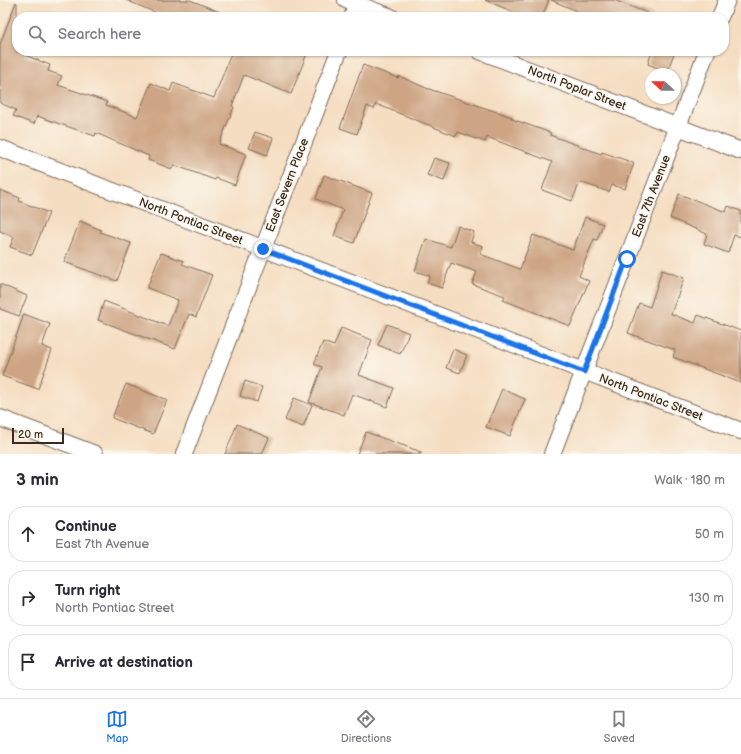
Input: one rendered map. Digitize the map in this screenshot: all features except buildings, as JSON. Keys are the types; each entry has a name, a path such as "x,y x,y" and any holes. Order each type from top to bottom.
{"street":[{"path":"722,12 727,0"},
{"path":"353,5 375,12"},
{"name":"East Severn Place","path":"184,454 337,56"},
{"name":"North Poplar Street","path":"493,56 741,151"},
{"name":"East 7th Avenue","path":"552,454 705,56"},
{"name":"North Pontiac Street","path":"0,148 741,431"},
{"path":"0,418 95,454"}],"route":[{"path":"263,249 584,372 627,259"}]}
